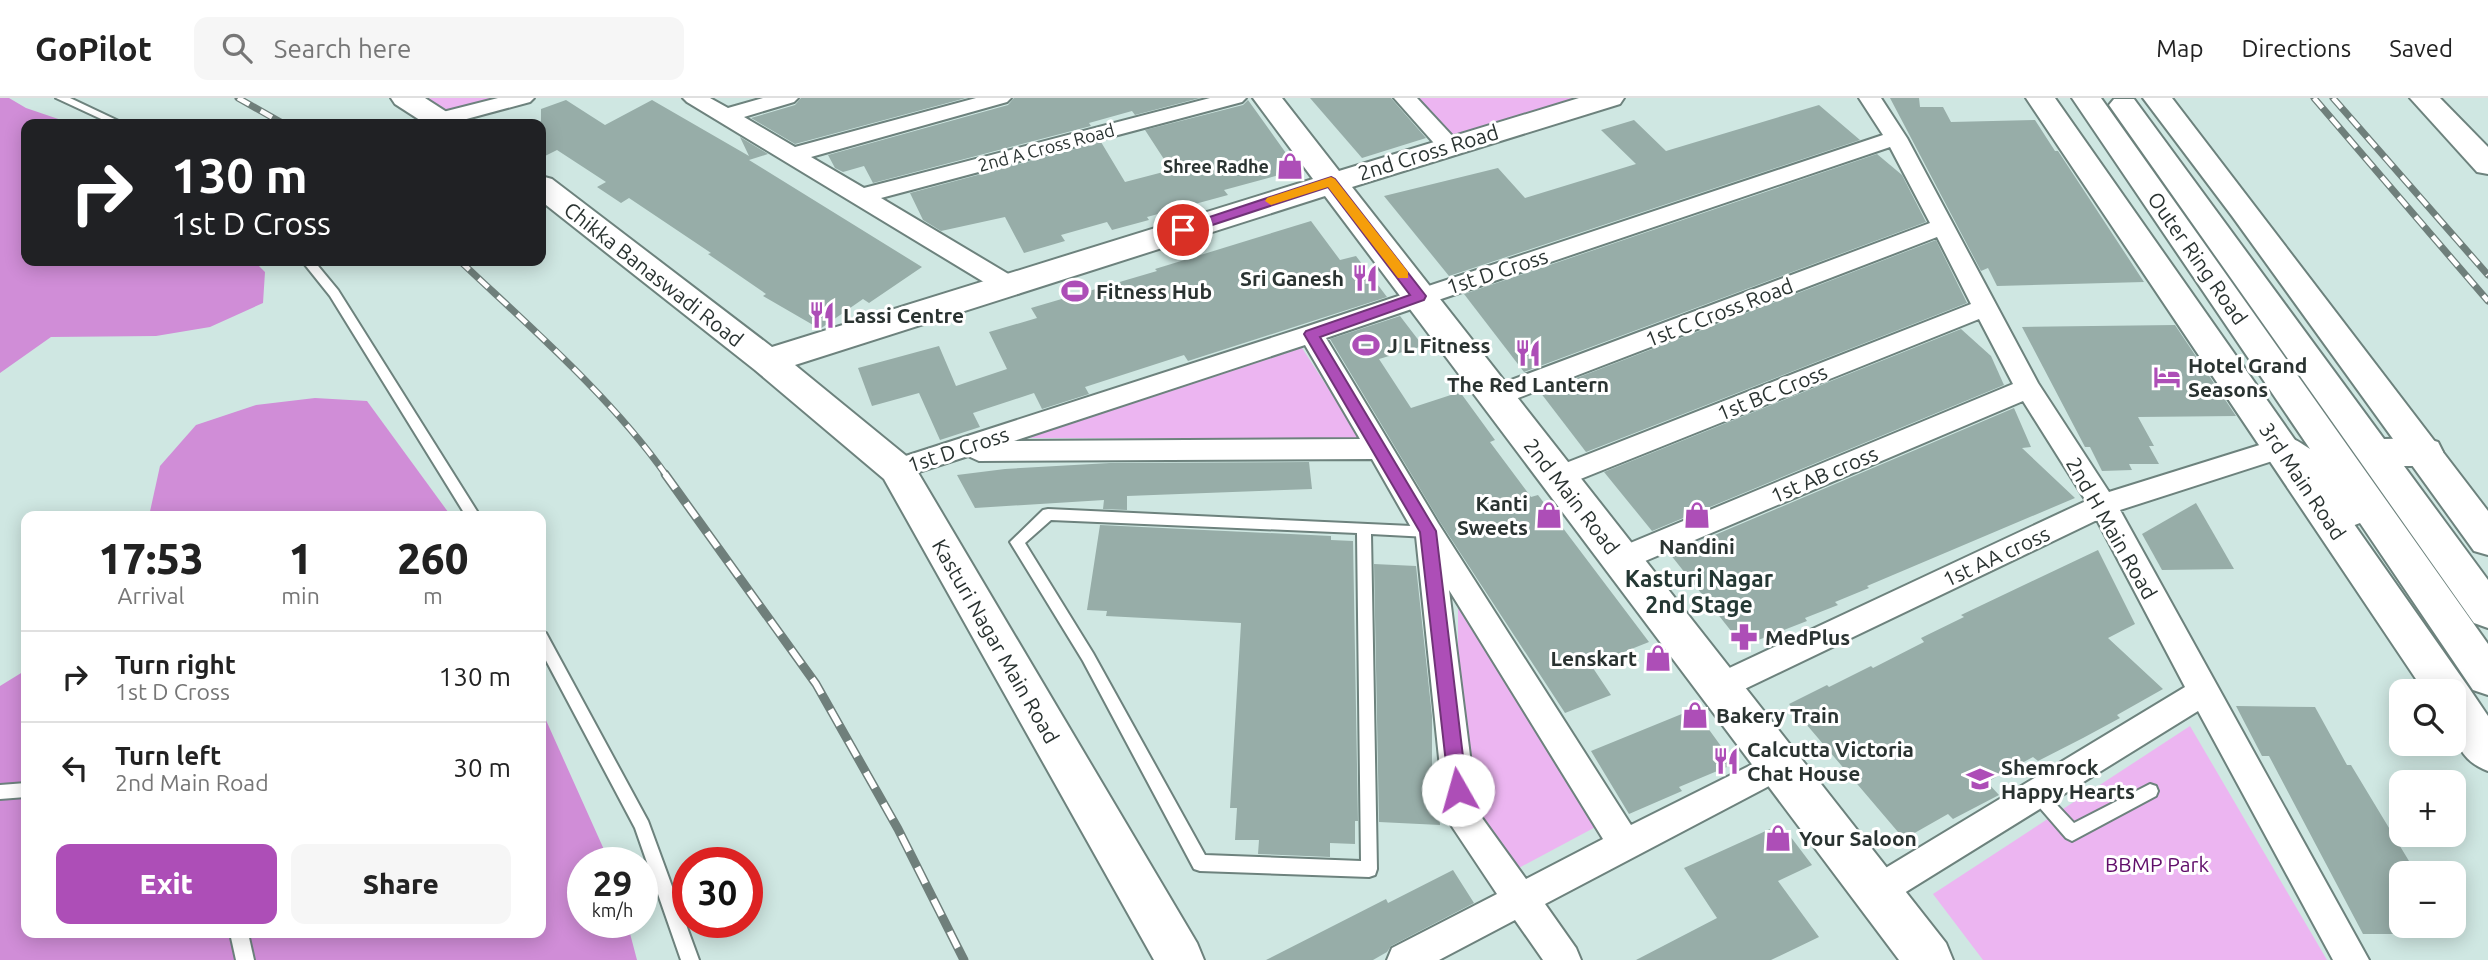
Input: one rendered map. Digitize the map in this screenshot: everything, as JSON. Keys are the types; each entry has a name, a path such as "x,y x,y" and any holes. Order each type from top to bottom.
{"main road":[{"path":"405,98 438,119"},
{"name":"2nd Main Road","path":"1267,98 1928,960"},
{"name":"2nd Cross Road","path":"767,361 1011,287 1331,181 1609,98"},
{"name":"3rd Main Road","path":"2040,98 2439,679"},
{"name":"Outer Ring Road","path":"2086,98 2456,570"},
{"name":"Outer Ring Road","path":"2118,98 2456,570"},
{"path":"2157,98 2425,452 2488,540"},
{"path":"2175,98 2224,163 2227,169 2223,184"},
{"path":"2424,98 2488,165"},
{"name":"Chikka Banaswadi Road","path":"546,190 767,361"},
{"name":"Kasturi Nagar Main Road","path":"767,361 897,469 1180,960"},
{"path":"2282,448 2337,489 2390,567 2456,570 2488,611"},
{"path":"2373,453 2425,452"},
{"path":"2456,570 2488,677"},
{"path":"2466,719 2488,752"}],"street":[{"path":"453,119 523,98"},
{"path":"694,98 1011,287"},
{"path":"726,115 787,98"},
{"path":"792,155 1000,98"},
{"path":"1139,98 1155,118"},
{"name":"2nd A Cross Road","path":"858,197 1235,98"},
{"path":"1405,98 1449,146"},
{"name":"2nd H Main Road","path":"1870,98 1896,138 2028,388 2103,505 2352,960"},
{"name":"1st D Cross","path":"897,469 1896,138"},
{"name":"1st C Cross Road","path":"1496,396 1942,227"},
{"name":"1st BC Cross","path":"1558,477 1987,307"},
{"path":"1311,334 1428,531 1625,845"},
{"name":"1st AB cross","path":"1621,559 2028,388"},
{"name":"1st AA cross","path":"1719,687 2103,505 2282,448"},
{"path":"952,451 1381,449"},
{"path":"1428,531 1461,816 1564,960"},
{"path":"1876,892 2203,691"},
{"path":"1404,960 1779,765"}],"lane":[{"path":"61,98 109,119"},
{"path":"312,266 334,292 469,511"},
{"path":"1364,528 1369,869 1200,863 1088,657 1017,542 1048,514 1364,528 1428,531"},
{"path":"546,646 642,826 690,960"},
{"path":"0,792 21,790"},
{"path":"2036,794 2072,832 2150,791"},
{"path":"240,938 244,960"}],"green space":[{"path":"425,98 496,98 448,110"},
{"path":"1413,98 1580,98 1450,137"},
{"path":"1302,348 1361,439 1028,438"},
{"path":"1458,600 1603,823 1513,871 1474,811 1458,670"},
{"name":"BBMP Park","path":"2190,726 2327,960 1983,960 1933,894"}],"shaded area":[{"path":"0,98 9,98 26,108 58,119 21,119 21,266 259,266 265,272 263,303 210,327 156,336 51,337 0,373"},
{"path":"315,398 367,401 447,511 150,511 160,466 196,425 256,405"},
{"path":"21,673 21,938 546,938 546,720 603,847 567,847 567,938 631,938 637,960 0,960 0,686"}],"building":[{"path":"801,98 966,98 795,144 751,118 795,105"},
{"path":"1014,98 1200,98 1135,115 1132,111 1089,123 1091,126 873,183 864,166 843,172 835,168 828,155 1008,105"},
{"path":"1310,98 1391,98 1426,138 1362,158"},
{"path":"1890,98 1919,98 1920,107 1943,107 1951,122 2035,120 2144,282 1997,286 1988,268 1981,271"},
{"path":"566,100 605,125 652,100 749,156 740,137 768,154 749,160 922,267 869,303 863,299 820,329 763,296 766,294 708,254 711,253 629,198 621,203 597,187 606,182 557,150 546,156 546,119 541,119 541,109"},
{"path":"1248,100 1298,170 1224,190 1228,195 1147,217 1149,220 1112,230 1107,222 1061,235 1065,241 1024,253 1005,217 941,231 923,220 910,193 1101,142 1125,182 1171,170 1145,130 1243,105"},
{"path":"1819,105 1860,140 1449,276 1384,196 1498,168 1525,198 1636,164 1601,130 1634,120 1666,151"},
{"path":"1877,154 1902,175 1926,222 1524,372 1464,294"},
{"path":"1311,221 1340,260 1356,256 1387,297 1188,361 1184,355 1085,387 1089,394 1042,409 1034,393 973,413 980,427 940,440 919,393 872,406 858,368 939,346 956,386 1007,369 989,332 1037,318 1031,308"},
{"path":"1936,240 1967,303 1586,452 1540,392"},
{"path":"1400,316 1423,346 1379,359 1411,408 1460,392 1495,440 1490,442 1531,497 1538,495 1649,642 1591,665 1611,695 1565,713 1440,522 1330,339"},
{"path":"2175,325 2236,416 2138,417 2154,446 2149,446 2159,464 2129,464 2132,470 2102,471 2090,447 2085,447 2022,327"},
{"path":"1961,329 1991,356 2004,385 1652,531 1604,472"},
{"path":"2014,408 2031,447 2022,448 2075,498 1867,586 1869,588 1835,602 1838,605 1805,618 1807,621 1743,646 1670,554"},
{"path":"1309,462 1312,489 1127,496 1127,510 1103,509 1104,500 975,508 957,475 1005,469 1110,463"},
{"path":"2196,503 2234,569 2162,570 2142,534"},
{"path":"1100,525 1331,536 1331,540 1353,541 1358,821 1355,821 1355,844 1330,843 1330,857 1258,854 1259,840 1235,840 1237,808 1230,808 1241,623 1106,616 1107,611 1087,610"},
{"path":"2098,550 2135,624 2108,638 2163,689 2117,715 2120,718 2083,738 2038,761 2033,757 1987,782 1999,795 1953,819 1948,814 1904,839 1789,704 1871,666 1873,668 1924,642 1921,638 1964,617 1961,615"},
{"path":"1374,564 1416,566 1432,716 1432,768 1435,769 1440,825 1379,822"},
{"path":"2236,706 2315,707 2347,765 2351,765 2389,828 2389,847 2401,847 2409,861 2389,861 2389,934 2363,934 2269,756 2262,756"},
{"path":"1694,709 1734,764 1679,787 1682,791 1629,814 1591,751"},
{"path":"1781,824 1812,865 1778,881 1819,937 1771,960 1636,960 1717,918 1684,868"},
{"path":"1453,870 1474,903 1391,946 1387,952 1373,960 1266,960 1386,899 1388,903"}],"railway":[{"path":"238,98 275,119"},
{"path":"2314,98 2488,301"},
{"path":"2333,98 2488,275"},
{"path":"465,266 595,390 666,475"},
{"path":"665,474 816,684 898,829 964,960"}],"slow traffic":[{"path":"1271,201 1331,181 1403,275"}],"place":[{"name":"Shree Radhe","path":"1290,166"},
{"name":"Sri Ganesh","path":"1365,278"},
{"name":"Fitness Hub","path":"1075,291"},
{"name":"Lassi Centre","path":"822,315"},
{"name":"J L Fitness","path":"1366,345"},
{"name":"The Red Lantern","path":"1528,353"},
{"name":"Hotel Grand Seasons","path":"2167,377"},
{"name":"Kanti Sweets","path":"1549,515"},
{"name":"Nandini","path":"1697,515"},
{"name":"MedPlus","path":"1744,637"},
{"name":"Lenskart","path":"1658,658"},
{"name":"Bakery Train","path":"1695,715"},
{"name":"Calcutta Victoria Chat House","path":"1726,761"},
{"name":"Shemrock Happy Hearts","path":"1980,779"},
{"name":"Your Saloon","path":"1778,838"}],"district":[{"name":"Kasturi Nagar 2nd Stage","path":"1699,591"}],"route":[{"path":"1183,230 1331,181 1419,296 1311,334 1428,531 1458,790"}]}
